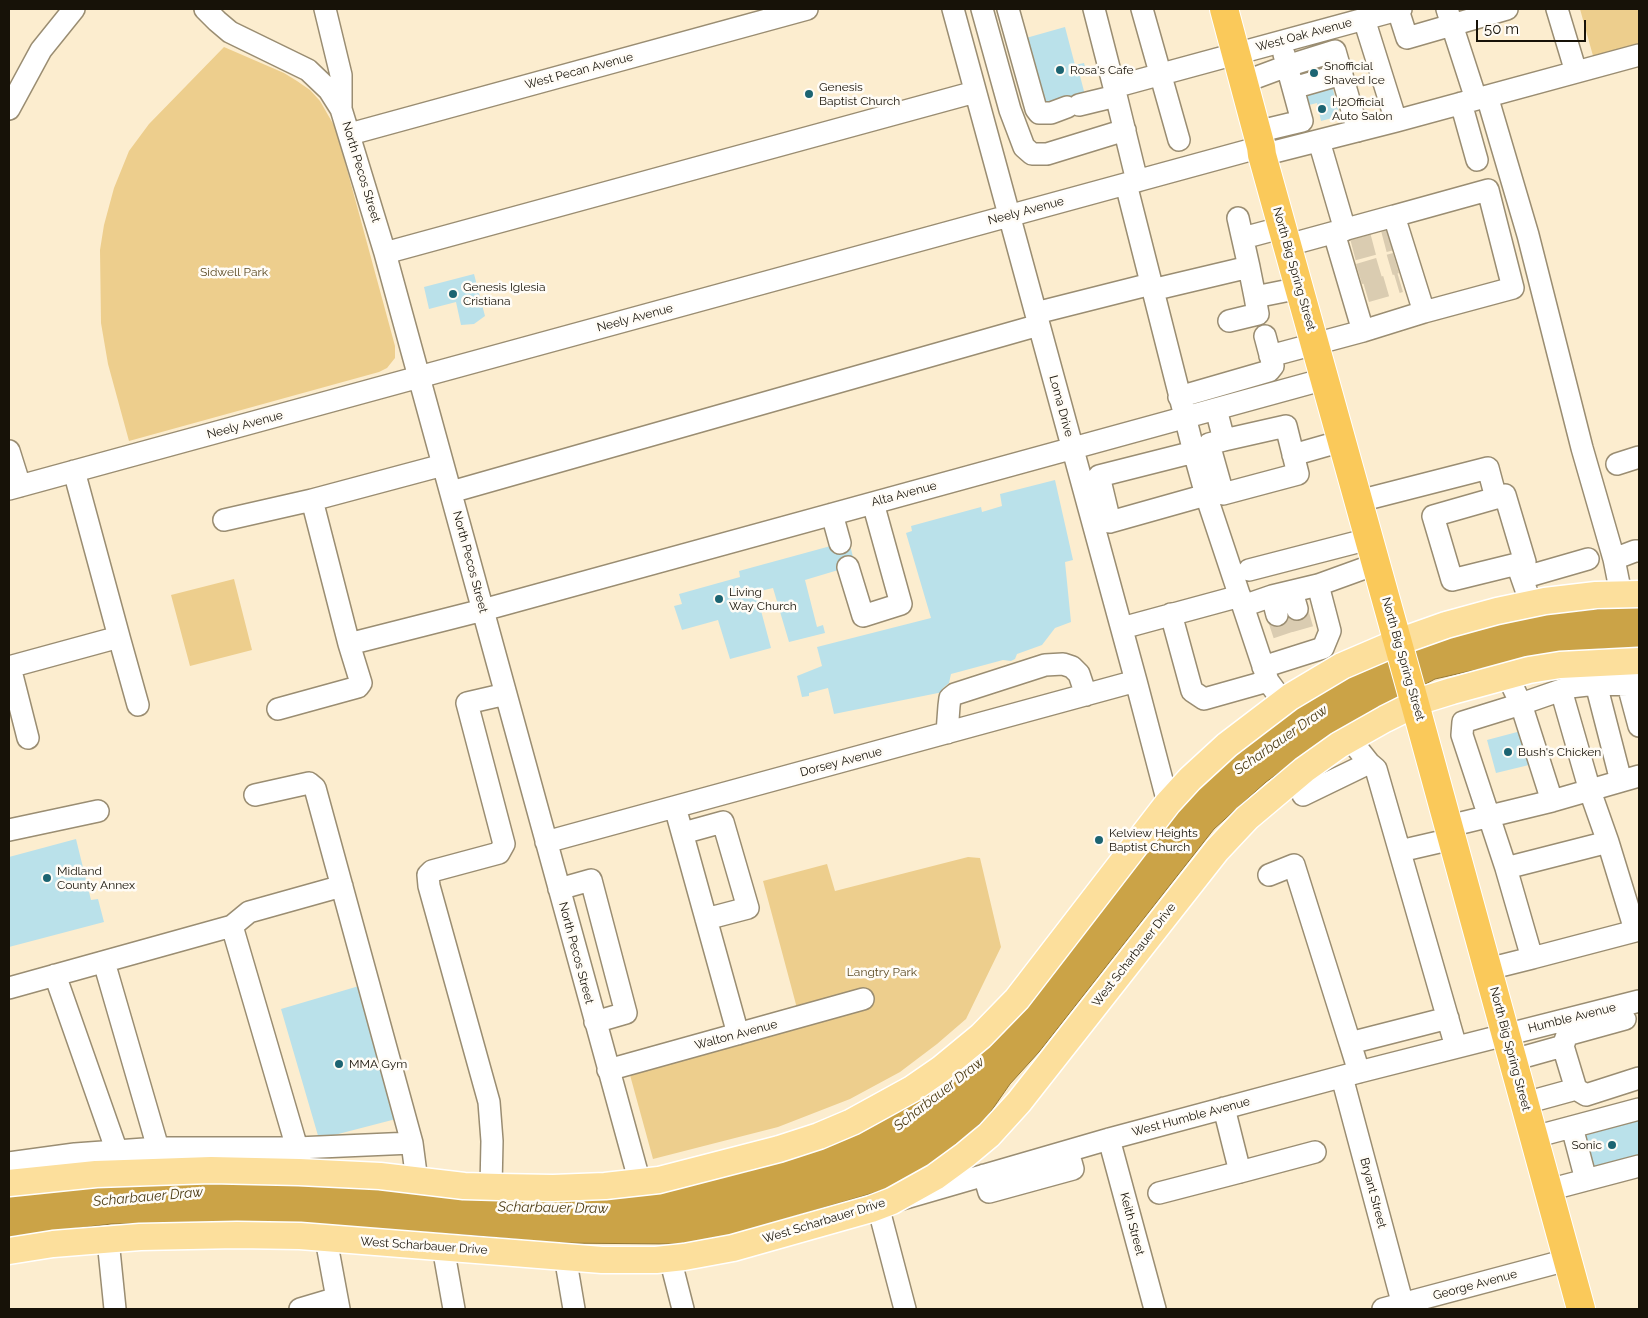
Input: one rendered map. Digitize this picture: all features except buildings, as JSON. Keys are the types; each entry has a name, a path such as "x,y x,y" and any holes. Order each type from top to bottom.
{"highway":[{"name":"North Big Spring Street","path":"1224,9 1581,1309"}],"main road":[{"path":"9,1184 121,1162 160,1160 212,1170 298,1160 380,1176 417,1181 464,1186 553,1188 640,1183 659,1180 787,1147 852,1122 912,1089 968,1047 1017,998 1168,803 1226,744 1282,702 1342,666 1398,642 1455,622 1531,604 1596,595 1630,594"},
{"name":"West Scharbauer Drive","path":"9,1250 53,1244 108,1240 228,1235 300,1236 619,1260 656,1260 733,1248 846,1217 892,1201 935,1177 988,1135 1019,1102 1217,850 1239,826 1304,770 1350,739 1423,700 1507,676 1560,666 1639,661"}],"street":[{"path":"9,109 41,50 74,9"},
{"name":"North Pecos Street","path":"205,9 230,32 308,70 329,90 341,109 385,253 640,1183"},
{"path":"325,9 341,75 341,109"},
{"name":"West Pecan Avenue","path":"350,134 807,9"},
{"name":"Loma Drive","path":"953,9 1168,803"},
{"path":"982,9 1010,110 1024,147 1032,154 1047,154 1125,130"},
{"name":"West Oak Avenue","path":"1008,9 1036,109 1040,113 1073,106 1160,74 1399,9"},
{"path":"1094,9 1125,130 1132,182 1152,287 1184,418 1206,495 1266,674 1282,702"},
{"path":"1142,9 1178,140"},
{"path":"1399,9 1407,38 1450,17 1499,10"},
{"path":"1557,9 1576,72"},
{"path":"1450,17 1475,99 1528,235 1582,448 1614,559 1630,594"},
{"path":"1364,19 1396,121"},
{"path":"1281,42 1287,66 1302,98"},
{"path":"1244,82 1335,51 1358,131"},
{"path":"1260,144 1319,141 1639,55"},
{"path":"1260,144 1302,98 1342,74"},
{"path":"385,253 975,92"},
{"path":"1475,99 1477,160"},
{"path":"1319,141 1340,231 1356,284 1363,331"},
{"name":"Neely Avenue","path":"14,488 1009,216 1260,144"},
{"path":"1179,397 1269,372 1273,366 1268,346 1315,344 1513,288 1488,190 1340,231 1286,236 1240,228 1258,314 1229,321"},
{"path":"1394,216 1396,238 1404,271 1424,312"},
{"path":"451,492 1037,319 1152,287 1249,268"},
{"path":"1255,297 1300,288"},
{"name":"Alta Avenue","path":"349,644 483,610 1325,379"},
{"path":"1216,409 1224,440"},
{"path":"1286,426 1298,474 1223,494 1209,444 1224,440 1286,426"},
{"path":"1293,455 1342,442"},
{"path":"9,451 14,488"},
{"path":"1194,452 1099,476 1110,522 1206,495"},
{"path":"1617,464 1639,457"},
{"path":"224,520 312,500 443,465"},
{"path":"1359,501 1488,468 1496,498"},
{"path":"74,472 138,705"},
{"path":"1531,604 1520,571 1525,562 1505,495 1433,516 1452,580 1520,571 1588,559"},
{"path":"278,709 358,687 360,683 312,500"},
{"path":"848,567 863,616 901,604 873,503"},
{"path":"832,514 840,543"},
{"path":"1614,559 1639,551"},
{"path":"1122,628 1171,614 1241,601 1285,603 1373,552"},
{"path":"1249,570 1373,552"},
{"path":"1171,614 1192,691 1204,699 1266,674 1298,647 1323,648 1330,631 1318,585"},
{"path":"28,738 9,667 119,637"},
{"path":"947,732 950,698 956,694 1045,665 1063,664 1072,667 1079,674 1086,695"},
{"path":"1507,676 1521,704 1552,801"},
{"name":"Dorsey Avenue","path":"546,842 1136,681"},
{"path":"1400,851 1489,817 1590,791 1630,778 1596,684"},
{"path":"1532,958 1506,868 1462,734 1463,722 1562,690 1596,684 1633,685 1639,726"},
{"path":"1488,969 1637,930 1590,791 1562,690"},
{"path":"491,1187 492,1142 489,1102 428,875 432,871 499,853 504,844 466,702 506,694"},
{"path":"1350,739 1376,769 1456,1047"},
{"path":"1304,794 1369,763"},
{"path":"255,795 309,783 315,788 412,1143 417,1181"},
{"path":"676,807 738,1034"},
{"path":"9,830 98,811"},
{"path":"682,833 724,822 748,908 706,919"},
{"path":"1506,868 1608,842"},
{"name":"Bryant Street","path":"1269,875 1294,865 1350,1043 1351,1074 1396,1307"},
{"path":"559,889 591,880 626,1013 595,1022"},
{"path":"9,988 232,926 249,912 342,886"},
{"path":"232,926 298,1160 412,1143"},
{"path":"104,962 160,1160"},
{"path":"9,1163 75,1154 121,1162 55,975"},
{"name":"Walton Avenue","path":"608,1070 863,999"},
{"name":"Humble Avenue","path":"1506,1034 1639,1001"},
{"path":"1639,1015 1567,1035 1563,1046 1576,1089 1586,1095 1639,1078"},
{"path":"1350,1043 1448,1018"},
{"name":"West Humble Avenue","path":"878,1206 984,1175 1021,1173 1068,1150 1506,1034"},
{"path":"1513,1060 1563,1046"},
{"path":"1525,1103 1576,1089"},
{"path":"1224,1108 1240,1172"},
{"path":"1534,1137 1639,1109"},
{"path":"1572,1127 1586,1180"},
{"name":"Keith Street","path":"1109,1139 1155,1309"},
{"path":"1159,1193 1315,1152"},
{"path":"1548,1190 1639,1166"},
{"path":"878,1206 905,1309"},
{"path":"300,1309 338,1304 326,1239"},
{"path":"108,1240 115,1309"},
{"path":"443,1247 454,1309"},
{"path":"565,1256 574,1309"},
{"path":"670,1258 683,1309"},
{"name":"George Avenue","path":"1396,1307 1568,1260"}],"green space":[{"path":"1580,9 1639,9 1639,51 1595,63"},
{"name":"Sidwell Park","path":"224,47 284,73 310,90 320,101 335,127 395,346 395,358 387,368 379,372 129,441 108,364 101,323 100,250 104,225 114,188 129,151 149,124"},
{"path":"234,579 252,650 190,666 171,595"},
{"name":"Langtry Park","path":"968,857 980,858 1001,947 966,1019 900,1072 850,1099 778,1127 653,1159 630,1075 802,1027 763,881 827,864 835,891"}],"water":[{"name":"Scharbauer Draw","path":"1639,606 1639,650 1604,649 1559,653 1435,679 1379,709 1311,750 1266,782 1214,829 1039,1052 1010,1084 987,1117 947,1155 890,1188 712,1241 676,1244 554,1243 360,1228 284,1224 195,1223 111,1224 9,1237 9,1196 133,1183 236,1181 684,1186 748,1171 852,1136 887,1118 924,1092 1172,810 1243,744 1325,688 1421,644 1509,618"}],"tunnel":[{"path":"1353,250 1391,240"},
{"path":"1359,274 1396,263"},
{"path":"1366,292 1400,282"},
{"path":"1297,609 1305,636"},
{"path":"1277,615 1286,642"}],"place":[{"name":"Rosa's Cafe","path":"1060,70"},
{"name":"Snofficial Shaved Ice","path":"1314,73"},
{"name":"Genesis Baptist Church","path":"809,94"},
{"name":"H2Official Auto Salon","path":"1322,109"},
{"name":"Genesis Iglesia Cristiana","path":"453,294"},
{"name":"Living Way Church","path":"719,599"},
{"name":"Bush's Chicken","path":"1508,752"},
{"name":"Kelview Heights Baptist Church","path":"1099,840"},
{"name":"Midland County Annex","path":"47,878"},
{"name":"MMA Gym","path":"339,1064"},
{"name":"Sonic","path":"1612,1145"}]}
